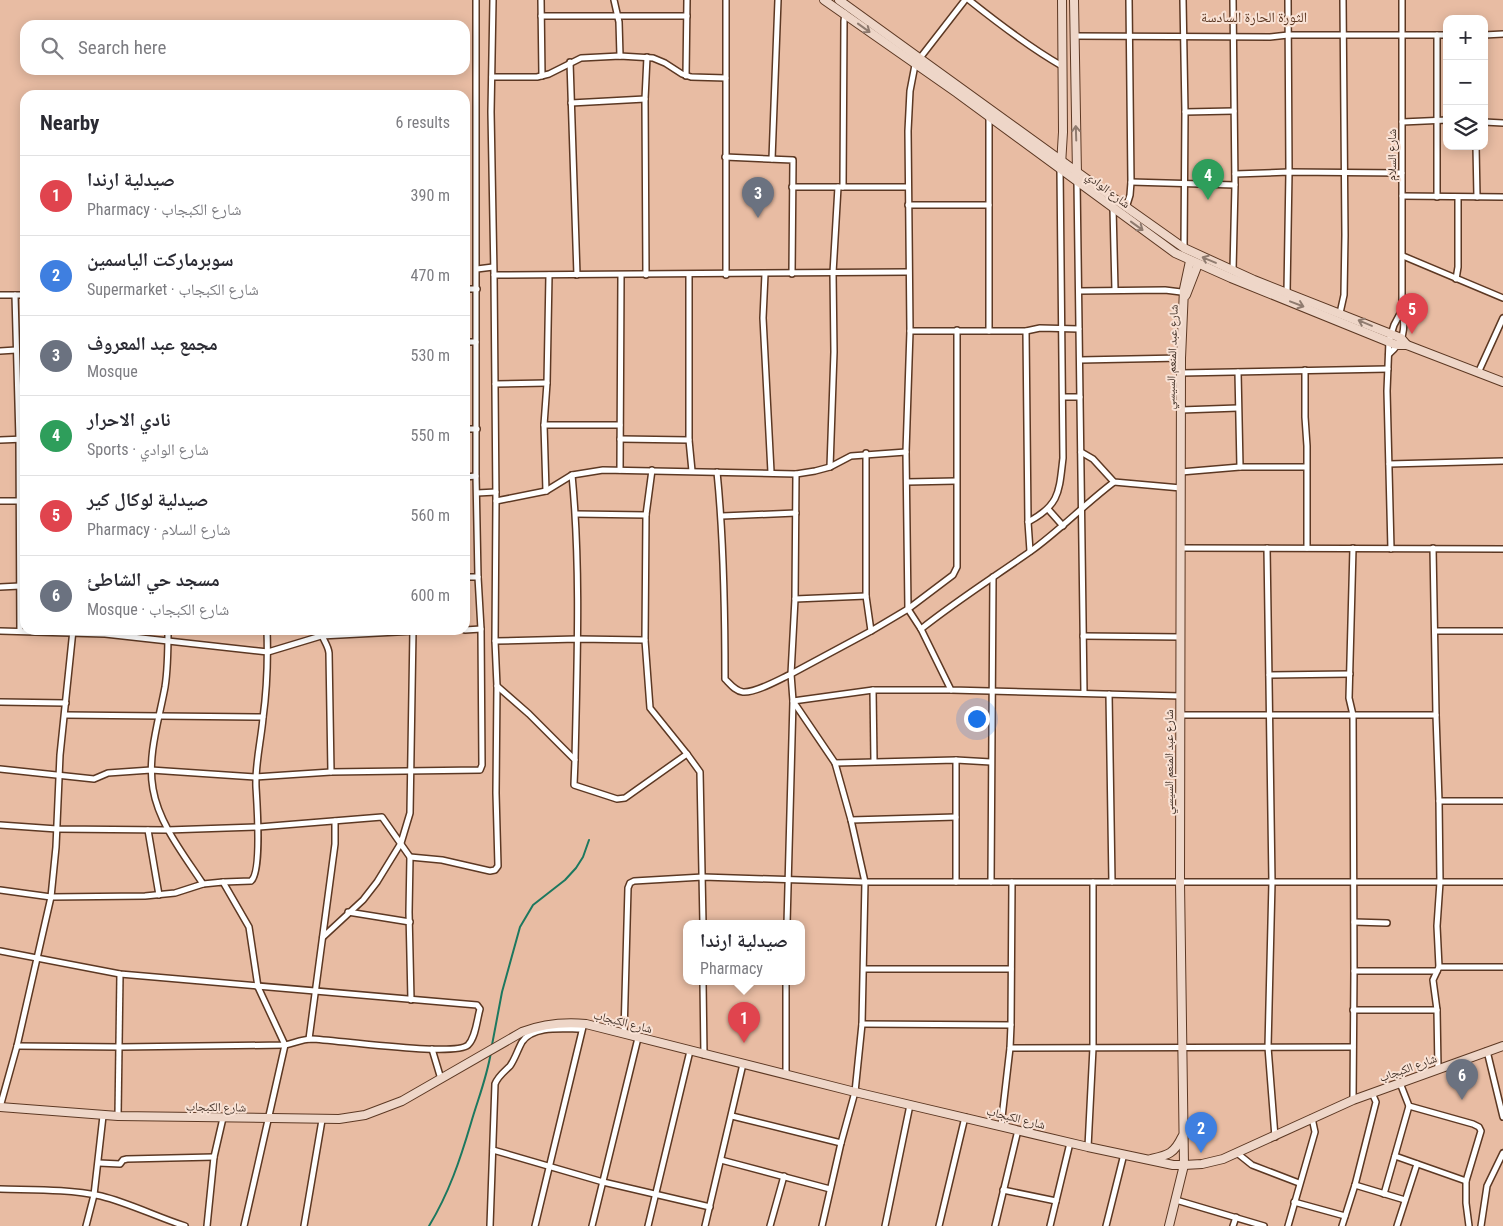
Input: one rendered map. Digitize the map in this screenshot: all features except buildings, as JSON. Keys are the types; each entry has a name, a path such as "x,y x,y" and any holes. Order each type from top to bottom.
{"main road":[{"name":"شارع الوادي","path":"824,0 989,117 1061,165 1078,173 1184,248 1340,313 1390,338"},
{"name":"شارع الوادي","path":"839,0 920,58 1061,165 1077,181 1175,253 1503,382"},
{"path":"1061,165 1063,132 1062,0"},
{"path":"1074,0 1077,181"},
{"name":"شارع عبد المنعم السيسي","path":"1169,1226 1184,1165 1180,882 1181,358 1185,296 1189,290 1194,262"},
{"name":"شارع الكبجاب","path":"0,1107 103,1116 340,1119 365,1115 402,1101 522,1032 541,1026 563,1024 624,1034 1088,1148 1173,1165 1184,1165 1212,1162 1237,1153 1353,1100 1503,1046"},
{"path":"1148,1159 1171,1153 1177,1147 1184,1133"}],"street":[{"path":"0,769 94,779 108,773 151,770 256,777 331,772 480,770 482,765 481,630 476,476 476,0"},
{"path":"410,857 442,860 490,870 495,870 498,866 495,641 493,0"},
{"path":"541,0 542,76"},
{"path":"614,0 620,27 620,56"},
{"path":"686,76 687,0"},
{"path":"726,0 726,275"},
{"path":"772,159 778,0"},
{"path":"920,58 965,0"},
{"path":"969,0 1026,43 1062,66"},
{"path":"1126,208 1131,182 1129,0"},
{"path":"1183,0 1185,112 1184,248"},
{"path":"1233,270 1235,185 1234,0"},
{"path":"1287,292 1289,172 1288,0"},
{"path":"1340,313 1345,280 1343,0"},
{"name":"شارع السلام","path":"1402,0 1402,310 1404,318 1402,343"},
{"path":"830,467 834,352 833,273 840,187 844,14 849,8"},
{"path":"541,16 687,16"},
{"path":"1488,35 1503,34"},
{"path":"1437,35 1437,197"},
{"path":"1074,36 1443,35"},
{"path":"492,77 542,76 570,62 587,58 620,56 647,57 665,63 686,76 726,78"},
{"path":"646,275 645,99 647,57"},
{"path":"570,62 577,275"},
{"path":"916,65 910,91 909,109 908,272 910,331 906,452 908,609 951,690"},
{"path":"571,102 645,99"},
{"path":"1185,112 1234,111"},
{"path":"989,117 989,330"},
{"path":"1402,122 1443,120"},
{"path":"1488,122 1503,123"},
{"path":"1476,150 1477,197"},
{"path":"725,157 794,160 792,187 792,274"},
{"path":"1028,522 1044,514 1058,495 1063,458 1061,165"},
{"path":"1235,174 1289,172 1344,174 1402,173"},
{"path":"1077,181 1084,693"},
{"path":"1131,182 1235,185"},
{"path":"792,187 908,187"},
{"path":"1402,196 1503,197"},
{"path":"1456,279 1458,267 1458,198"},
{"path":"908,205 989,205"},
{"path":"1113,208 1115,290"},
{"path":"1403,256 1503,298"},
{"path":"477,269 493,267"},
{"path":"494,275 726,275 908,272"},
{"path":"765,274 763,318 771,472"},
{"path":"546,491 544,425 547,383 549,275"},
{"path":"620,470 621,275"},
{"path":"689,275 689,440 692,471"},
{"path":"470,289 477,289"},
{"path":"1079,291 1170,290 1180,292 1185,296"},
{"path":"0,295 20,295"},
{"path":"15,295 20,406"},
{"name":"شارع السلام","path":"1390,338 1402,310"},
{"path":"1478,373 1503,318"},
{"path":"910,331 1079,329"},
{"path":"717,472 722,516 725,679 732,687 742,692 753,691 792,674 908,609 953,575 958,567 956,481 957,330"},
{"path":"1026,331 1030,551"},
{"path":"1390,338 1388,369 1391,549"},
{"path":"470,342 476,342"},
{"path":"1389,354 1402,343"},
{"path":"0,351 16,350"},
{"path":"1080,360 1181,358"},
{"path":"1181,373 1388,369"},
{"path":"1305,370 1307,548"},
{"path":"1238,372 1240,467"},
{"path":"495,384 547,383"},
{"path":"1064,397 1080,396"},
{"path":"1181,410 1238,408"},
{"path":"544,425 620,425"},
{"path":"470,429 477,429"},
{"path":"0,440 20,439"},
{"path":"620,439 689,440"},
{"path":"496,501 546,491 572,475 603,470 796,474 830,467 851,456 906,452"},
{"path":"1081,452 1093,459 1114,482"},
{"path":"866,454 866,596 871,631"},
{"path":"1389,464 1503,461"},
{"path":"1181,472 1240,467 1306,466"},
{"path":"652,470 646,515 645,640 650,708 700,772 703,920"},
{"path":"787,920 796,474"},
{"path":"572,475 576,514 577,639 574,785 620,799 625,798 687,754"},
{"path":"470,477 476,476"},
{"path":"907,482 956,481"},
{"path":"920,629 1063,526 1082,510 1090,500 1114,482 1181,488"},
{"path":"477,493 496,492"},
{"path":"0,501 20,501"},
{"path":"1048,509 1063,526"},
{"path":"722,516 796,513"},
{"path":"576,514 646,515"},
{"path":"1180,548 1503,549"},
{"path":"1267,548 1272,882 1268,1047 1275,1137"},
{"path":"1353,1100 1353,715 1349,698 1354,548"},
{"path":"1433,548 1436,715 1440,801 1440,882 1437,926 1438,969 1433,980 1438,1010 1438,1069"},
{"path":"991,882 992,576"},
{"path":"470,577 478,577"},
{"path":"0,587 20,586 20,631 0,631"},
{"path":"795,599 866,596"},
{"path":"470,630 481,630"},
{"path":"1435,631 1503,631"},
{"path":"0,1107 17,1046 51,897 55,866 64,715 73,635"},
{"path":"111,635 268,652 315,635"},
{"path":"168,635 166,685 151,770 153,791 167,830 203,884"},
{"path":"0,890 51,897 88,898 159,895 203,884 251,882 256,875 259,827 256,777 264,718 267,635"},
{"path":"322,635 328,646 329,653 331,772"},
{"path":"323,936 362,900 376,882 400,843 410,812 413,635"},
{"path":"1083,636 1181,637"},
{"path":"495,641 645,640"},
{"path":"1269,675 1350,674"},
{"path":"497,686 529,714 575,760"},
{"path":"793,701 873,690 992,690 1181,696"},
{"path":"873,690 874,762"},
{"path":"1109,694 1112,882"},
{"path":"793,701 835,763 851,820 865,882 862,1024 855,1092 840,1143 822,1226"},
{"path":"0,702 66,703"},
{"path":"64,715 264,718"},
{"path":"1180,715 1436,715"},
{"path":"835,763 956,760 992,762"},
{"path":"956,760 956,882"},
{"path":"1440,801 1503,801"},
{"path":"0,825 57,829 167,830 259,827 382,817 410,857 411,1000"},
{"path":"851,820 956,817"},
{"path":"309,1039 335,844 336,821"},
{"path":"148,830 159,895"},
{"path":"624,1034 628,888 630,883 634,881 703,877 865,882 1503,882"},
{"path":"223,882 249,927 258,987 285,1045 244,1226"},
{"path":"1001,1126 1010,1048 1012,882"},
{"path":"1088,1148 1092,1048 1093,882"},
{"path":"348,912 410,922"},
{"path":"1354,922 1388,924"},
{"path":"0,951 37,960 120,974 479,1006 471,1041 466,1047 456,1050 309,1039 285,1045 17,1046"},
{"path":"1354,971 1503,966"},
{"path":"864,969 1012,970"},
{"path":"118,1116 120,974"},
{"path":"703,985 704,1055"},
{"path":"786,985 786,1075"},
{"path":"1353,1010 1438,1010"},
{"path":"862,1024 1011,1025"},
{"path":"490,1226 495,1084 498,1078 510,1066 524,1040 536,1032 584,1027 535,1226"},
{"path":"592,1226 638,1038"},
{"path":"1010,1048 1353,1047"},
{"path":"432,1049 441,1079"},
{"path":"648,1226 690,1051"},
{"path":"1487,1051 1503,1117"},
{"path":"705,1226 743,1064"},
{"path":"1384,1194 1410,1106 1400,1083"},
{"path":"1342,1226 1376,1102 1372,1093"},
{"path":"885,1226 910,1105"},
{"path":"1410,1106 1479,1127 1481,1131 1480,1140 1466,1181 1469,1226"},
{"path":"86,1226 99,1164 103,1116"},
{"path":"732,1116 840,1143"},
{"path":"939,1226 965,1117"},
{"path":"207,1226 214,1157 222,1118"},
{"path":"1288,1226 1299,1182 1315,1132 1312,1118"},
{"path":"304,1226 322,1120"},
{"path":"994,1226 1018,1130"},
{"path":"1050,1226 1070,1143"},
{"path":"493,1150 603,1182 710,1208"},
{"path":"1237,1153 1252,1165 1299,1182"},
{"path":"1481,1226 1487,1186 1503,1153"},
{"path":"1106,1226 1124,1154"},
{"path":"1395,1156 1466,1181"},
{"path":"99,1164 120,1164 123,1160 127,1159 214,1157"},
{"path":"721,1160 830,1189"},
{"path":"1397,1226 1417,1164"},
{"path":"770,1226 784,1176"},
{"path":"1354,1185 1405,1200"},
{"path":"0,1189 61,1191 94,1195 117,1201 177,1225 185,1226"},
{"path":"1004,1190 1056,1201"},
{"path":"1176,1200 1264,1226"},
{"path":"1294,1202 1345,1216"},
{"path":"1233,1226 1236,1218"}],"waterway":[{"path":"492,1045 502,992 520,927 533,905 565,880 576,868 583,857 589,840"},
{"path":"429,1226 448,1189 458,1163 485,1079 491,1052"}],"place":[{"name":"نادي الاحرار","path":"1208,200"},
{"name":"مجمع عبد المعروف","path":"758,218"},
{"name":"صيدلية لوكال كير","path":"1412,334"},
{"name":"صيدلية ارندا","path":"744,1043"},
{"name":"مسجد حي الشاطئ","path":"1462,1100"},
{"name":"سوبرماركت الياسمين","path":"1201,1153"}],"district":[{"name":"الثورة الحارة السادسة","path":"1254,17"}]}
